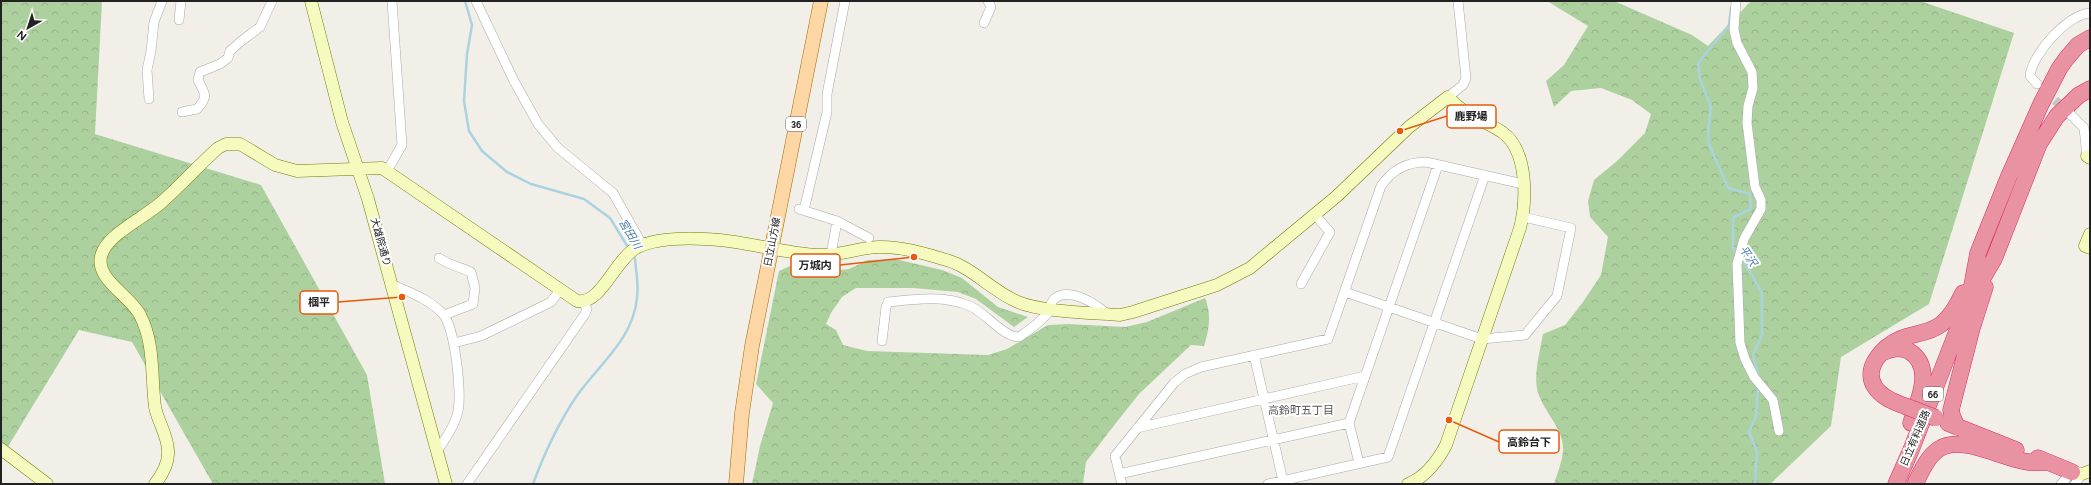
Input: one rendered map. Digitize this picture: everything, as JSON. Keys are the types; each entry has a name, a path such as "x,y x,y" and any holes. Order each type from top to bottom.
{"highway":[{"path":"2076,477 2047,462 1957,427 1886,397 1875,387 1871,375 1877,357 1894,342 1908,336 1930,331 1944,322 1953,311 1962,294 2041,104 2059,69 2078,45 2090,38"},
{"path":"2018,158 2050,110 2066,94 2090,78"},
{"path":"1957,427 1951,410 1972,328 1994,259 2039,144 2053,122 2068,105 2090,90"},
{"path":"1968,303 1978,253"},
{"path":"1968,303 1994,259"},
{"name":"日立有料道路","path":"1896,484 1911,450 1968,303"},
{"path":"1877,357 1894,348 1907,350 1919,361 1923,374 1922,390 1892,484"},
{"path":"1915,484 1930,458 1939,448 1951,444 1963,444 2028,462 2047,462"}],"main road":[{"name":"日立山方線","path":"736,484 746,384 771,248 821,1"}],"street":[{"path":"149,99 147,70 151,51 154,22 162,1"},
{"path":"178,20 181,1"},
{"path":"182,112 197,109 205,98 205,91 198,80 200,72 220,64 228,58 230,51 240,42 260,28 272,1"},
{"name":"大雄院通り","path":"311,1 342,122 368,199 393,285 446,484"},
{"path":"387,171 402,145 392,1"},
{"path":"476,1 514,81 538,124 558,148 613,193 640,247"},
{"path":"845,1 827,94 827,112 801,210 837,221 869,238"},
{"path":"984,23 992,7 988,1"},
{"path":"155,484 165,468 168,450 155,407 149,338 139,313 103,273 100,261 103,251 110,241 149,213 218,148 226,144 240,144 285,169 297,171 376,168 387,171 560,290 577,301 584,303 599,293 626,255 640,247 694,238 715,239 804,254 831,255 887,247 944,259 965,268 1004,295 1018,302 1031,306 1120,315 1231,279 1267,256 1315,215 1409,127 1464,85 1466,78 1458,1"},
{"path":"1736,1 1734,30 1737,43 1752,72 1753,88 1747,123 1755,187 1761,200 1761,209 1744,239 1737,264 1740,343 1744,360 1754,377 1773,400 1779,431"},
{"path":"2037,84 2030,76 2031,67 2036,57 2058,31 2082,13 2090,12"},
{"path":"1408,484 1426,472 1442,453 1523,217 1521,159 1517,149 1511,140 1495,128 1461,110 1448,98"},
{"path":"2069,113 2084,128 2089,157"},
{"path":"1122,484 1115,456 1174,383 1185,374 1201,367 1328,340 1378,194 1386,178 1394,171 1415,162 1438,164 1523,184"},
{"path":"1359,464 1349,423 1438,164"},
{"path":"1268,484 1388,457 1485,175"},
{"path":"1301,284 1330,232 1315,215"},
{"path":"1345,292 1482,339 1525,335 1557,296 1571,228 1523,217"},
{"path":"831,255 837,221"},
{"path":"2090,234 2085,246 2090,248"},
{"path":"439,258 449,265 459,266 471,272 475,288 473,304 444,314"},
{"path":"393,285 423,298 444,314 449,322 454,343 460,403 457,416 437,452"},
{"path":"454,343 481,336 551,302 560,290"},
{"path":"882,341 886,307 888,302 923,298 957,301 983,314 1006,333 1015,337 1024,334 1045,316 1050,308"},
{"path":"467,484 585,314 586,309 584,303"},
{"path":"1254,355 1283,480"},
{"path":"1137,428 1365,376"},
{"path":"1119,474 1349,423"},
{"path":"1,449 47,484"}],"green space":[{"path":"1,1 102,1 95,134 261,185 367,375 385,484 213,484 132,342 79,330 1,458"},
{"path":"1547,1 1614,1 1692,35 1708,46 1751,1 1920,1 2014,33 1929,304 1841,357 1831,426 1770,484 1554,484 1562,459 1563,443 1557,428 1543,405 1537,389 1537,369 1543,334 1565,325 1601,275 1608,237 1590,217 1588,201 1594,180 1617,161 1645,133 1651,114 1632,100 1601,88 1571,91 1554,107 1546,81 1564,65 1588,26"},
{"path":"895,259 942,270 962,278 998,307 1028,317 1014,327 976,299 958,292 913,288 856,288 842,297 831,313 826,324 836,330 843,345 867,351 988,355 1007,349 1048,325 1069,324 1125,327 1147,322 1205,298 1209,322 1204,346 1191,345 1139,394 1086,462 1083,484 752,484 760,446 773,403 756,384 779,271 790,266 818,272 831,271 849,269 868,260"}],"waterway":[{"name":"宮田川","path":"465,1 472,25 467,54 464,101 469,131 482,151 507,172 531,184 584,199 610,218 629,249"},
{"name":"平沢","path":"1731,8 1729,25 1698,63 1700,79 1711,107 1708,131 1709,144 1728,188 1750,194 1751,209 1734,217 1733,221 1733,249 1738,255"},
{"name":"宮田川","path":"533,484 552,439 569,407 613,351 629,327 634,313 638,293 635,259 633,255"},
{"name":"平沢","path":"1742,258 1762,293 1762,335 1753,355 1759,379"},
{"name":"平沢","path":"1755,484 1757,452 1749,432 1756,416 1758,386"}],"tunnel":[{"path":"2045,91 2068,112"}],"place":[{"name":"鹿野場","path":"1400,131"},
{"name":"万城内","path":"914,257"},
{"name":"椢平","path":"402,297"},
{"name":"高鈴台下","path":"1449,420"}],"district":[{"name":"高鈴町五丁目","path":"1301,410"}]}
